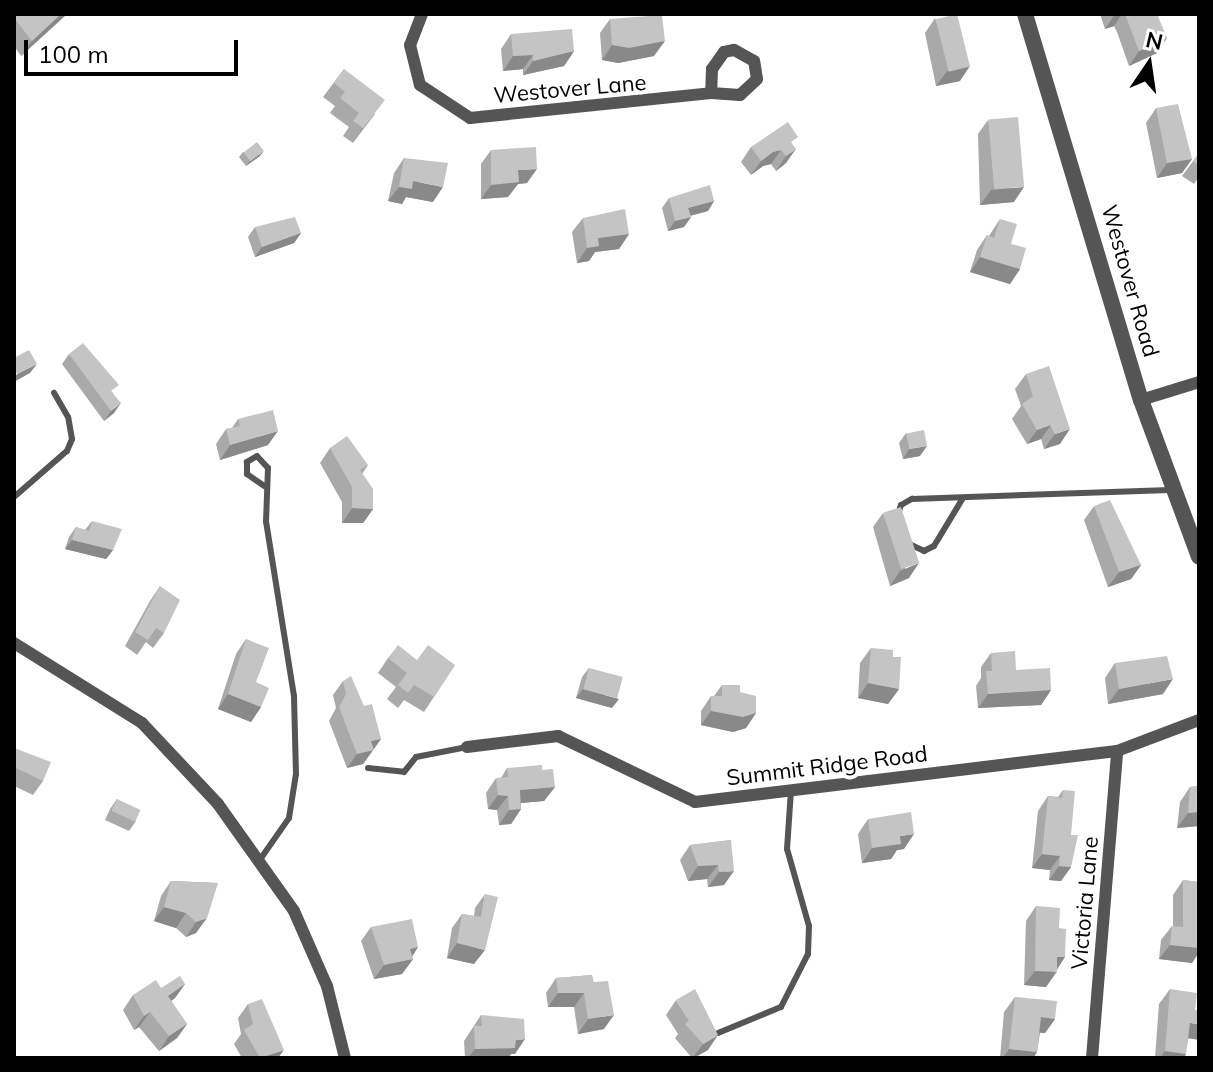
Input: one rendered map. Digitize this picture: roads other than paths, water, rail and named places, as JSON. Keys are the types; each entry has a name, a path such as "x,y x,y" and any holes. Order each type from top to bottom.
{"street":[{"name":"Westover Lane","path":"422,14 410,45 420,85 470,118 711,93 748,93 757,79 754,61 734,50 724,52 712,69 711,93"},
{"name":"Westover Road","path":"1025,14 1141,400 1199,557"},
{"path":"1141,400 1199,382"},
{"path":"14,643 142,723 218,804 294,911 327,986 345,1058"},
{"name":"Summit Ridge Road","path":"467,747 558,736 695,802 1117,751 1199,720"},
{"name":"Victoria Lane","path":"1092,1058 1117,751"}],"lane":[{"path":"14,497 67,451 72,439 68,417 54,393"},
{"path":"259,861 289,818 296,774 294,696 264,486 268,468 257,456 247,462 247,474 264,486"},
{"path":"899,526 901,505 912,499 1174,490"},
{"path":"902,534 915,549 934,546 963,498"},
{"path":"368,768 404,772 416,757 467,747"},
{"path":"718,1033 781,1007 808,954 802,892 787,849 791,790"}]}
